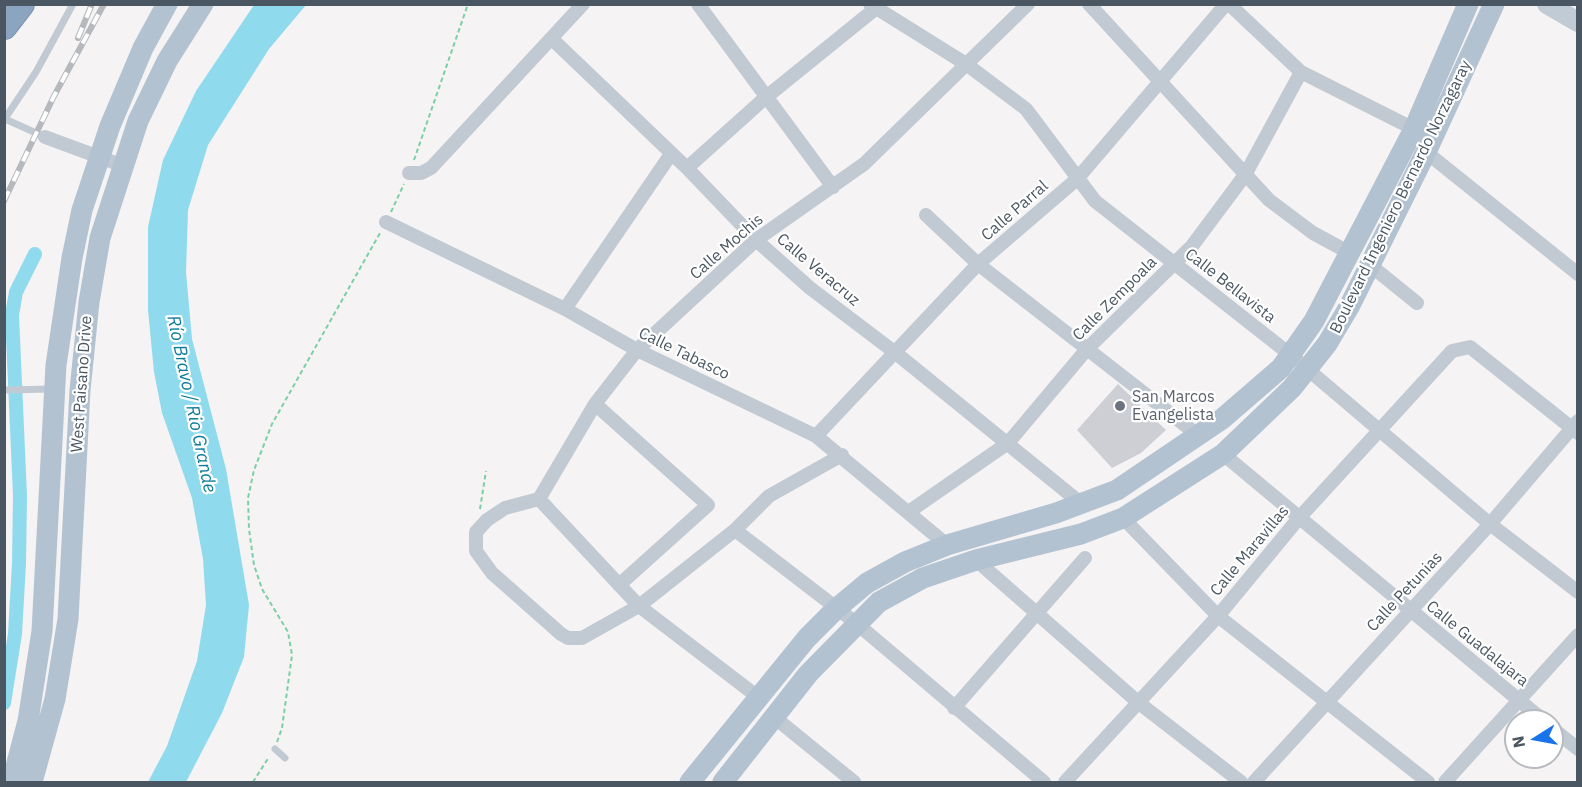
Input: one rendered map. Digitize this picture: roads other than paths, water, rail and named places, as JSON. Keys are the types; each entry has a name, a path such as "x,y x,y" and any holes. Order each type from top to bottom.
{"highway":[{"path":"4,26 21,4"}],"main road":[{"name":"West Paisano Drive","path":"12,783 28,721 42,631 54,389 81,210 126,87 167,4"},
{"name":"West Paisano Drive","path":"32,783 55,699 68,619 80,390 89,302 100,238 121,165 138,121 167,61 203,4"},
{"name":"Boulevard Ingeniero Bernardo Norzagaray","path":"690,783 807,638 837,608 888,570 947,545 1083,505 1125,485 1199,436 1250,397 1292,356 1350,253 1414,129 1468,4"},
{"name":"Boulevard Ingeniero Bernardo Norzagaray","path":"723,783 808,674 879,602 906,585 976,560 1081,534 1122,518 1223,454 1309,371 1328,344 1370,265 1426,152 1494,4"},
{"path":"54,389 80,390"}],"street":[{"path":"409,173 421,173 430,168 583,4"},
{"name":"Calle Mochis","path":"539,499 595,404 637,350 756,240 864,164 1028,4"},
{"path":"1089,4 1245,175 1287,215 1350,253"},
{"path":"1228,4 1301,72 1414,129"},
{"name":"Calle Parral","path":"816,436 897,354 978,264 1077,180 1228,4"},
{"path":"1547,4 1578,22"},
{"path":"702,6 765,98 833,187"},
{"path":"687,168 872,7"},
{"name":"Calle Bellavista","path":"872,7 966,64 1026,109 1055,146 1077,180 1095,201 1292,356 1490,524 1578,592"},
{"name":"Calle Veracruz","path":"552,39 687,168 756,240 810,288 897,354 1083,505"},
{"name":"Calle Zempoala","path":"910,511 1008,443 1087,349 1192,246 1245,175 1301,72"},
{"path":"45,137 121,165"},
{"path":"1426,152 1578,274"},
{"path":"565,309 671,154"},
{"path":"926,215 978,264 1199,436"},
{"name":"Calle Tabasco","path":"386,222 565,309 637,350 816,436 910,511 947,545"},
{"path":"1370,265 1417,303"},
{"name":"Calle Maravillas","path":"1065,783 1218,616 1299,518 1452,351 1465,346 1470,347 1575,428"},
{"path":"595,404 708,505 619,585"},
{"name":"Calle Petunias","path":"1254,783 1575,428"},
{"name":"Calle Guadalajara","path":"1223,454 1530,709"},
{"path":"758,697 639,606 539,499 499,510 476,532 477,551 492,573 561,634 573,639 589,636 639,606 735,530 769,496 842,455"},
{"path":"1122,518 1218,616 1428,783"},
{"path":"735,530 856,623 1044,783"},
{"path":"954,708 1085,558"},
{"path":"976,560 1139,703 1241,783"},
{"path":"1444,783 1578,635"},
{"path":"774,717 854,783"},
{"path":"1564,738 1578,749"}],"lane":[{"path":"45,137 5,120 36,72 73,4"},
{"path":"4,390 54,389"},
{"path":"275,749 285,758"}],"water":[{"name":"Río Bravo / Rio Grande","path":"254,5 306,5 269,49 208,145 188,210 186,272 192,339 226,469 249,605 244,657 222,713 186,782 148,782 167,746 197,661 206,605 203,559 192,498 162,413 154,372 148,310 148,227 163,160 196,91"}],"waterway":[{"path":"4,703 15,634 19,563 20,496 12,315 16,292 35,254"}],"railway":[{"path":"78,38 92,4"},
{"path":"4,201 54,96 104,4"}],"place":[{"name":"San Marcos Evangelista","path":"1120,406"}]}
